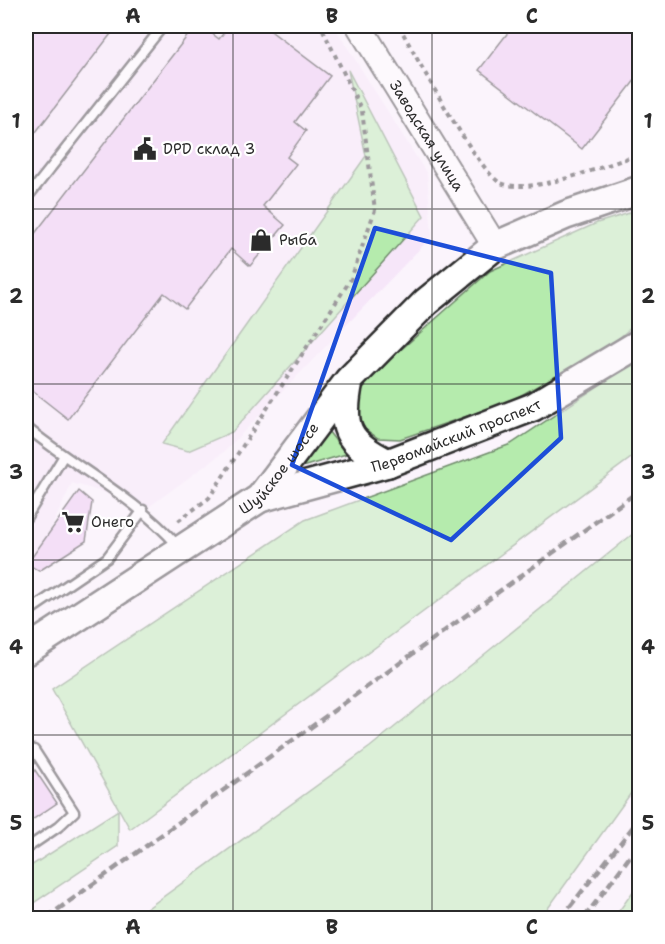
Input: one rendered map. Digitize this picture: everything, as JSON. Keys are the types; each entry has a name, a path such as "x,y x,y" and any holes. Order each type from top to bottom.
{"main road":[{"name":"Заводская улица","path":"359,26 495,246"},
{"path":"495,246 566,215 639,190"},
{"name":"Шуйское шоссе","path":"26,651 174,541 260,498 350,380 426,302 495,246"},
{"name":"Первомайский проспект","path":"260,498 388,463 533,407 639,343"},
{"path":"350,380 343,412 351,435 364,451 388,463"}],"lane":[{"path":"26,198 163,26"},
{"path":"26,427 63,457 144,510 174,541"},
{"path":"26,518 63,457"},
{"path":"26,613 107,558 144,510"},
{"path":"26,754 34,750 74,812 58,827 26,848"}],"path":[{"path":"174,541 209,498 351,279 375,210 362,111 322,28 318,26"},
{"path":"399,26 455,123 487,172 501,183 516,185 557,181 639,154"}],"highlighted area":[{"path":"375,228 551,273 561,438 451,540 292,465"}],"shaded area":[{"path":"26,26 334,26 427,174 432,236 225,451 150,506 72,483 26,582"}],"green space":[{"path":"348,70 424,216 232,432 188,451 162,444 366,156"},
{"path":"639,210 639,321 613,343 511,401 400,439 378,438 365,429 357,414 358,397 370,377 490,271 597,223"},
{"path":"639,359 639,452 130,829 52,689 305,520 511,444"},
{"path":"328,431 346,454 295,469"},
{"path":"639,529 639,782 541,918 134,918 370,747"},
{"path":"118,810 118,846 26,908 26,869"},
{"path":"639,883 639,918 614,918"}],"building":[{"path":"26,26 117,26 26,145"},
{"path":"195,26 202,26 219,39 229,26 264,26 330,76 295,122 306,131 287,157 296,164 263,206 285,225 250,266 231,249 185,309 164,293 68,419 26,386 26,245"},
{"path":"513,26 639,26 639,75 582,149 479,70"},
{"name":"Онего","path":"79,491 92,502 86,541 39,571 27,564"},
{"path":"26,761 29,761 57,803 26,824"}],"railway":[{"path":"46,918 640,490"},
{"path":"561,918 640,818"},
{"path":"584,918 640,843"}],"place":[{"name":"DPD склад 3","path":"145,149"},
{"name":"Рыба","path":"261,240"},
{"name":"Онего","path":"73,522"}]}
